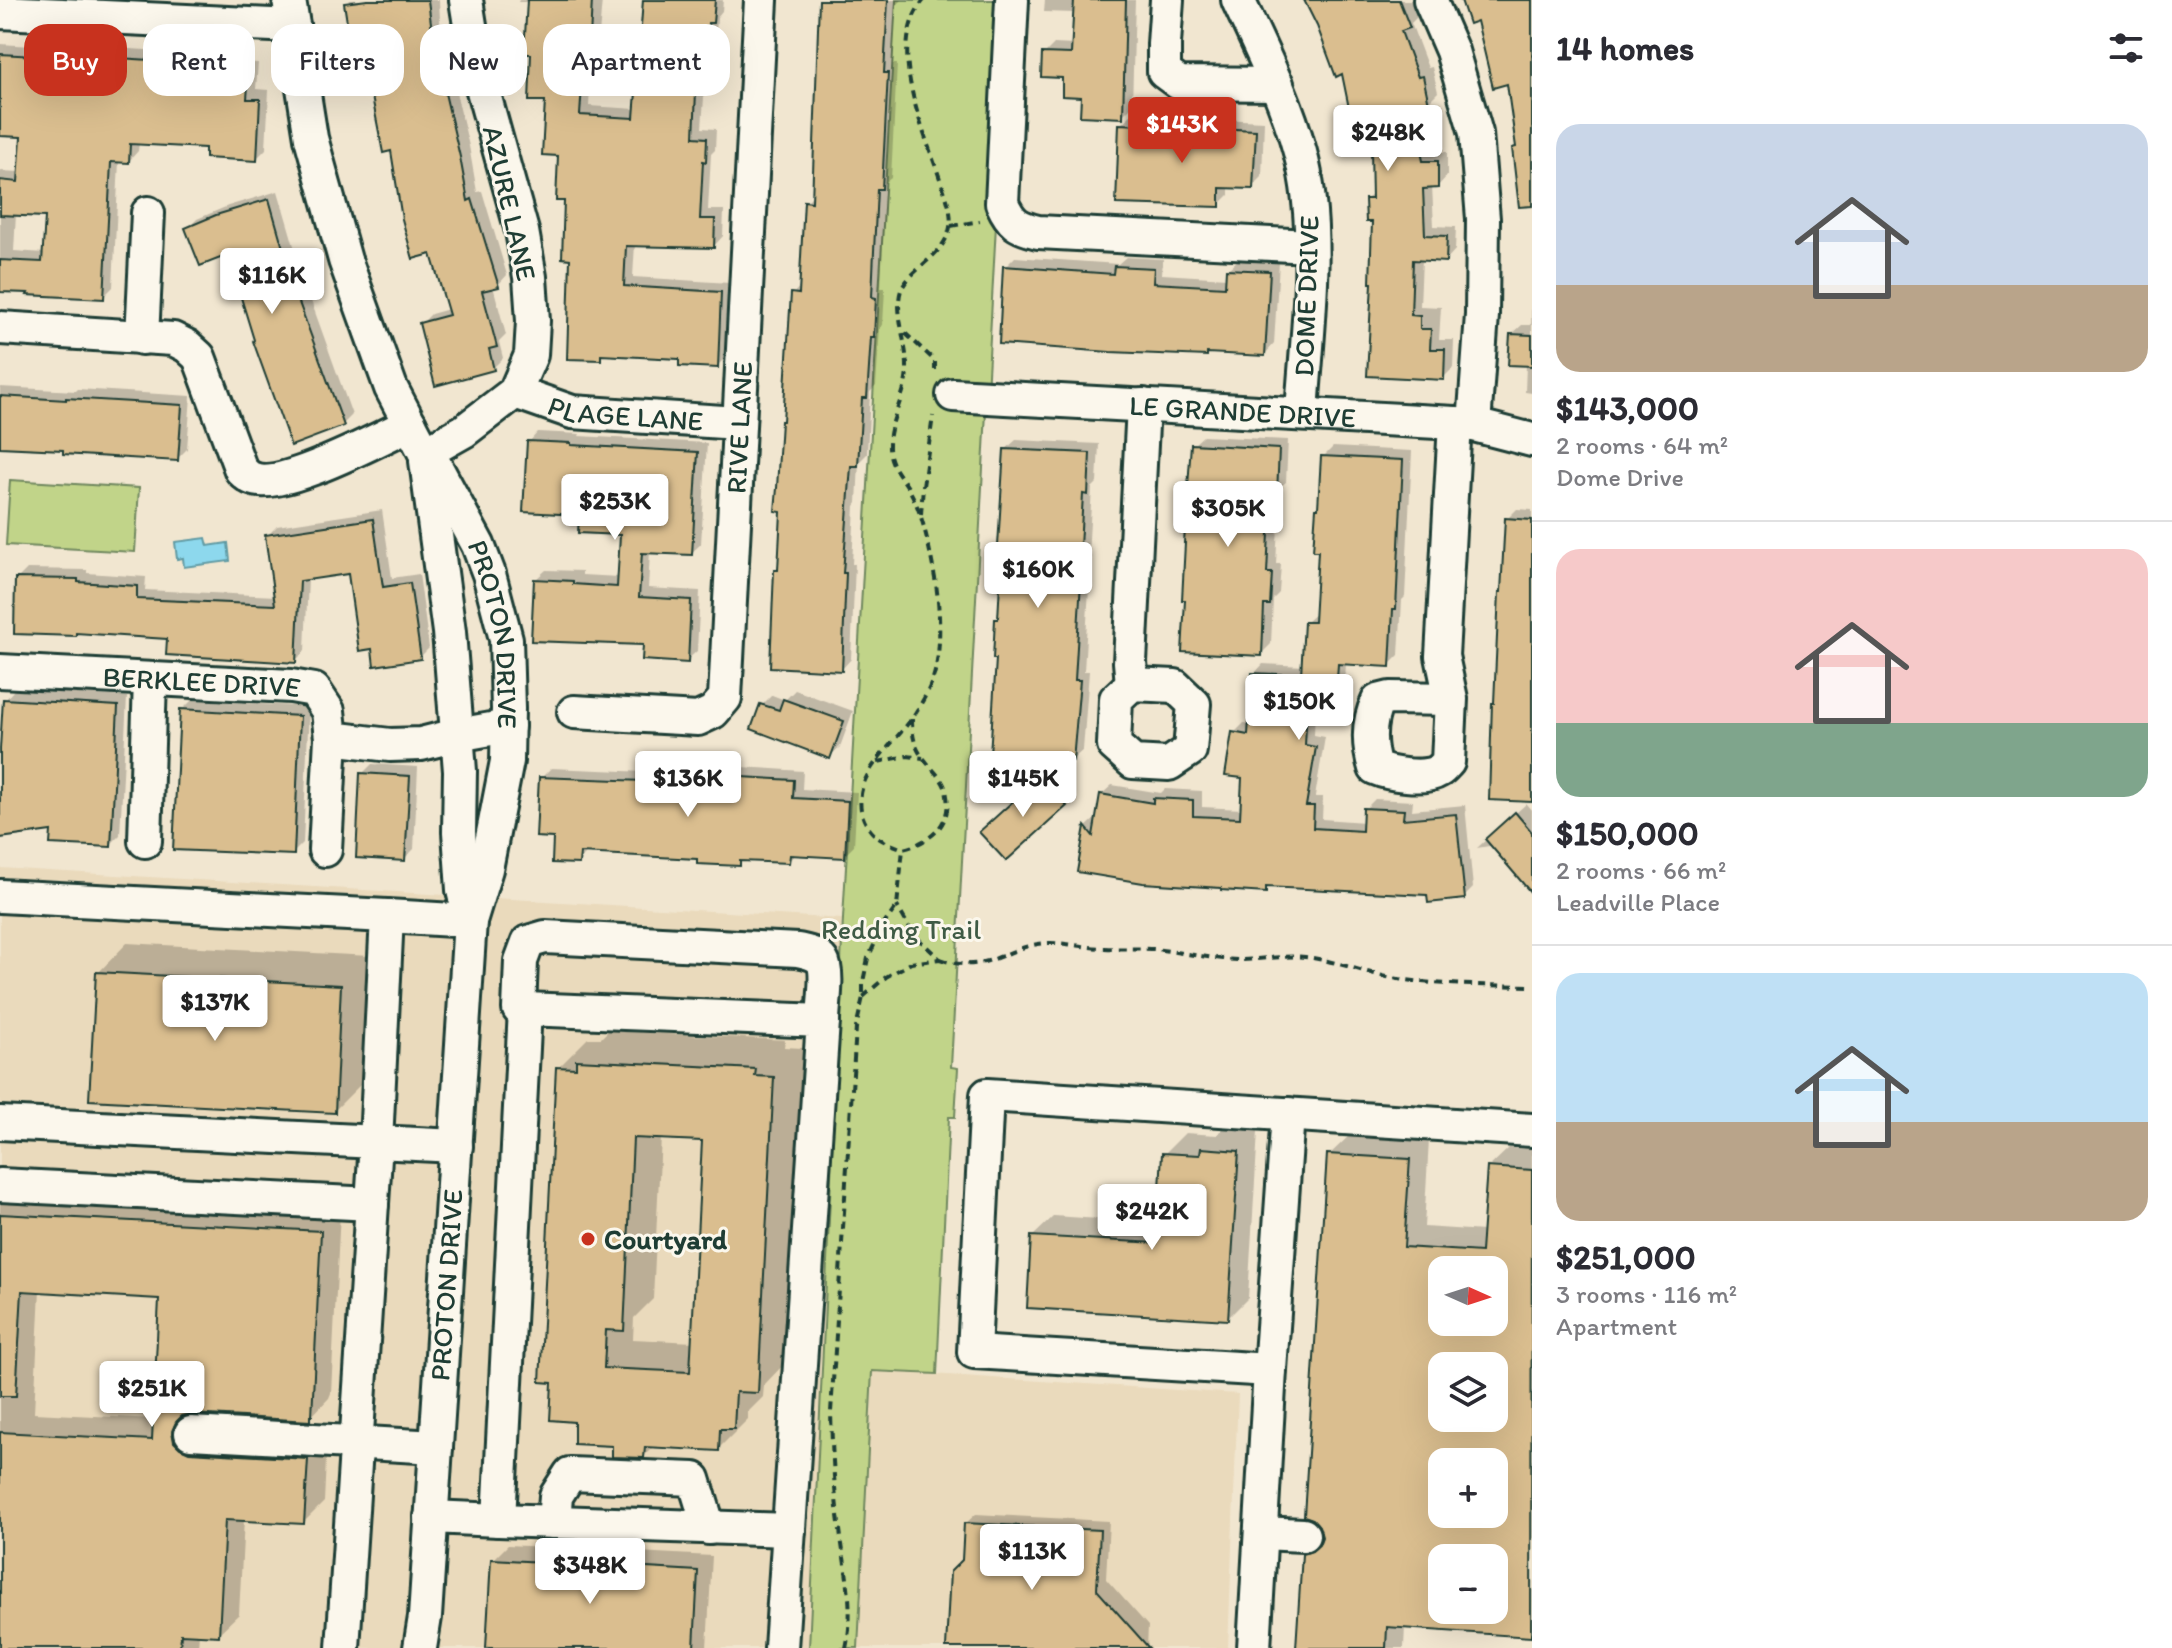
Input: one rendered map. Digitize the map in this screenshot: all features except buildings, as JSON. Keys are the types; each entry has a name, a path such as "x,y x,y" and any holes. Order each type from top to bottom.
{"street":[{"name":"AZURE LANE","path":"425,453 464,431 515,392 531,355 533,321 530,277 522,231 477,69 466,0"},
{"name":"RIVE LANE","path":"574,712 698,719 713,712 725,698 761,0"},
{"path":"1012,0 1002,203 1008,216 1020,227 1038,232 1311,246"},
{"path":"1167,0 1164,72 1179,83 1277,84"},
{"name":"DOME DRIVE","path":"1238,0 1285,101 1301,154 1311,214 1302,413"},
{"path":"1430,0 1452,51 1476,133 1483,219 1482,315 1464,424 1442,656 1451,699"},
{"path":"0,12 175,10 291,13"},
{"name":"PROTON DRIVE","path":"291,13 311,138 345,260 391,388 478,545 506,639 507,761 486,869 470,921 425,1617 420,1648"},
{"path":"142,338 148,213"},
{"path":"0,328 173,339 187,346 199,357 241,470 252,479 273,480 297,475 410,424"},
{"name":"PLAGE LANE","path":"515,392 572,412 738,423"},
{"name":"LE GRANDE DRIVE","path":"940,395 1464,424 1532,440"},
{"path":"1132,684 1130,662 1143,405"},
{"name":"PROTON DRIVE","path":"425,453 449,632 460,771 459,832 463,890 470,921"},
{"name":"BERKLEE DRIVE","path":"0,671 291,686 314,690 328,711 331,738"},
{"path":"145,841 150,679"},
{"path":"325,850 331,738 390,745 421,744 508,726"},
{"path":"0,896 470,921"},
{"path":"343,1648 376,1142 387,916"},
{"path":"499,1520 522,1009 521,961 528,942 545,937 812,953 822,962 825,975 823,1021 781,1648"},
{"path":"463,1007 823,1021"},
{"path":"1270,1370 974,1352 987,1095 1532,1130"},
{"path":"1254,1648 1288,1114"},
{"path":"0,1123 456,1146"},
{"path":"0,1185 372,1204"},
{"path":"191,1433 436,1447"},
{"path":"554,1522 556,1496 570,1474 694,1479 709,1528"},
{"path":"431,1517 789,1530"},
{"path":"1261,1533 1303,1535"}],"path":[{"path":"912,719 915,746 937,773 946,790 947,812 940,830 929,840 903,849 876,837 863,819 859,800 864,780 912,719 932,682 938,642 936,586 921,519 910,491 890,457 891,432 907,367 900,306 902,288 931,259 951,226 950,212 913,100 910,78 909,38 912,21 924,0"},
{"path":"903,332 935,361 940,395 923,486 921,519"},
{"path":"876,762 907,756 923,758"},
{"path":"846,1648 850,1597 835,1485 831,1412 856,1028 868,958 884,924 897,906 903,849"},
{"path":"897,906 913,934 940,959 953,964 988,962 1037,943 1055,943 1154,949 1236,960 1301,957 1329,960 1423,983 1532,986"},
{"path":"863,997 886,977 911,963 940,959"}],"shaded area":[{"path":"0,868 843,919 809,1648 0,1648"},
{"path":"872,1370 1238,1394 1228,1648 858,1648"}],"green space":[{"name":"Redding Trail","path":"896,0 1008,0 951,1067 958,1068 955,1117 949,1117 937,1374 872,1371 858,1648 809,1648 843,919"},
{"path":"10,480 139,488 135,552 6,545"}],"water":[{"path":"206,538 208,546 228,543 230,561 184,567 183,558 177,559 175,542"}],"place":[{"name":"Courtyard","path":"588,1239"}]}
